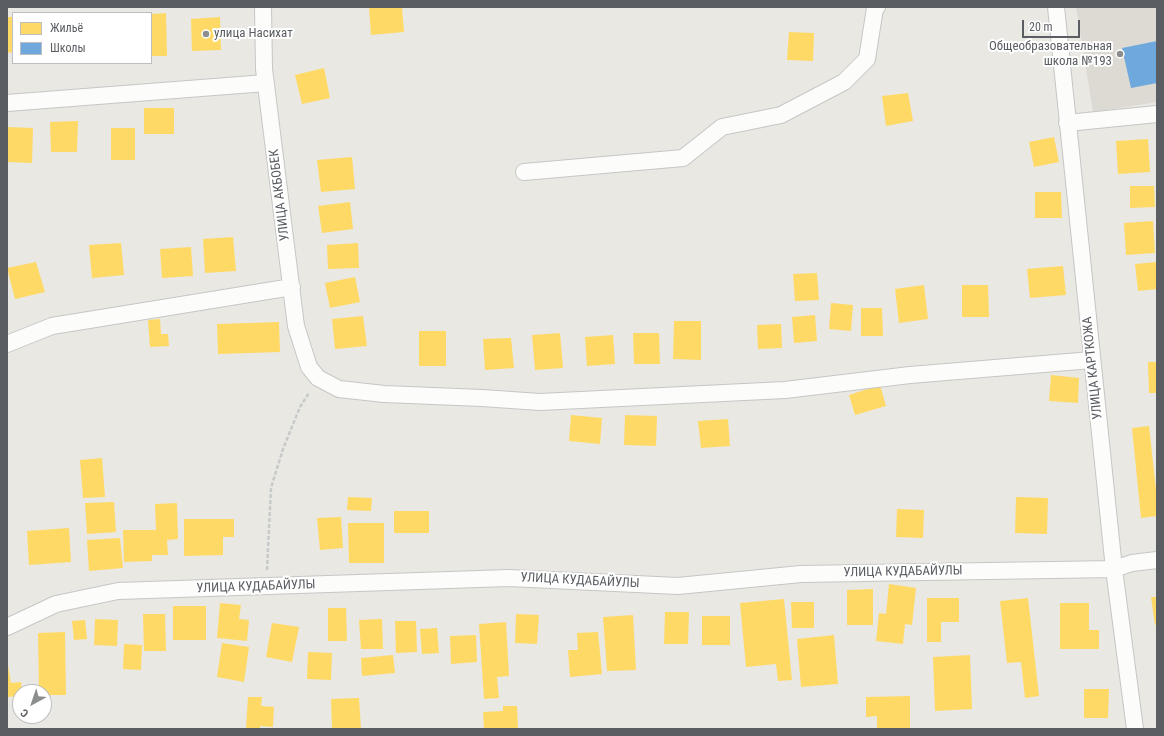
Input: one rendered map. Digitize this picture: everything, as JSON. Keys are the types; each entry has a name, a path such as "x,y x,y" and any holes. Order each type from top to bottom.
{"street":[{"name":"УЛИЦА АКБОБЕК","path":"262,7 264,69 296,326 309,367 318,378"},
{"path":"524,172 683,158 722,127 781,115 844,82 867,59 875,8 877,7"},
{"name":"УЛИЦА КАРТКОЖА","path":"1056,7 1114,569 1134,729"},
{"path":"7,103 266,83"},
{"path":"1067,123 1157,114"},
{"path":"7,344 52,326 292,287"},
{"path":"318,378 338,389 384,394 540,402 785,390 910,375 1092,360"},
{"name":"УЛИЦА КУДАБАЙУЛЫ","path":"7,627 56,604 118,592 509,578 678,586 801,574 1114,569 1132,563 1157,560"}],"path":[{"path":"266,586 271,488 283,448 300,407 318,378"}],"shaded area":[{"name":"Общеобразовательная школа №193","path":"1076,7 1157,7 1157,102 1093,112"}],"building: Жильё":[{"path":"369,7 402,7 404,32 371,35"},
{"path":"166,13 167,56 152,56 152,14"},
{"path":"7,17 12,17 12,52 7,53"},
{"name":"улица Насихат","path":"220,17 221,50 192,51 191,19"},
{"path":"789,32 814,33 813,61 787,60"},
{"path":"324,68 330,98 302,104 295,75"},
{"path":"908,93 913,121 886,126 882,96"},
{"path":"144,108 174,108 174,134 144,134"},
{"path":"78,121 77,152 51,152 50,122"},
{"path":"7,127 33,128 32,163 7,162"},
{"path":"111,128 135,128 135,160 111,160"},
{"path":"1054,137 1059,162 1034,167 1029,142"},
{"path":"1148,139 1150,172 1118,174 1116,141"},
{"path":"352,157 355,189 321,192 317,160"},
{"path":"1130,186 1154,186 1155,207 1130,208"},
{"path":"1035,192 1061,192 1062,218 1035,218"},
{"path":"350,202 353,229 322,233 318,206"},
{"path":"1153,221 1155,253 1126,255 1124,223"},
{"path":"233,237 236,271 205,273 203,239"},
{"path":"121,243 124,275 92,278 89,245"},
{"path":"358,243 359,268 328,269 327,245"},
{"path":"191,247 193,276 162,278 160,249"},
{"path":"36,262 45,292 15,299 7,268"},
{"path":"1157,262 1157,289 1138,291 1135,264"},
{"path":"1063,266 1066,295 1030,298 1027,269"},
{"path":"817,273 819,300 795,301 793,274"},
{"path":"355,277 360,302 330,308 325,283"},
{"path":"924,285 928,319 899,323 895,289"},
{"path":"962,285 988,285 989,317 962,317"},
{"path":"831,303 853,305 851,331 829,329"},
{"path":"861,308 882,308 883,336 861,336"},
{"path":"815,315 817,341 794,343 792,317"},
{"path":"363,316 367,346 335,349 332,319"},
{"path":"160,319 161,334 168,334 169,346 150,347 148,320"},
{"path":"674,321 701,321 701,360 673,359"},
{"path":"279,322 280,352 218,354 217,324"},
{"path":"781,324 782,348 758,349 757,325"},
{"path":"419,331 446,331 446,366 419,366"},
{"path":"560,333 563,368 535,370 532,335"},
{"path":"633,333 659,333 660,364 634,364"},
{"path":"613,335 615,364 587,366 585,337"},
{"path":"511,338 514,368 485,370 483,339"},
{"path":"1148,362 1157,362 1157,393 1149,393"},
{"path":"1051,375 1079,378 1078,403 1049,401"},
{"path":"880,385 886,406 855,415 849,395"},
{"path":"571,415 602,418 600,444 569,441"},
{"path":"625,415 657,416 656,446 624,445"},
{"path":"728,419 730,446 701,448 698,421"},
{"path":"1149,426 1157,499 1157,516 1141,518 1132,428"},
{"path":"102,458 105,497 83,498 80,460"},
{"path":"348,497 372,498 371,511 347,510"},
{"path":"1016,497 1048,498 1047,534 1015,533"},
{"path":"114,502 116,532 87,534 85,503"},
{"path":"177,503 178,539 167,540 168,555 152,555 152,561 124,562 123,530 156,530 155,504"},
{"path":"897,509 924,510 923,538 896,537"},
{"path":"394,511 429,511 429,533 394,533"},
{"path":"341,517 343,548 320,550 317,518"},
{"path":"184,519 234,519 234,537 223,537 223,555 184,556"},
{"path":"348,523 384,523 384,563 349,563"},
{"path":"69,528 71,562 29,565 27,531"},
{"path":"120,538 123,568 89,571 87,540"},
{"path":"889,584 916,588 912,625 905,624 903,644 876,641 879,613 886,614"},
{"path":"873,589 873,625 847,625 847,590"},
{"path":"1151,597 1157,597 1157,624 1155,625"},
{"path":"927,598 959,598 959,622 941,622 941,642 927,642"},
{"path":"1028,598 1039,696 1025,698 1021,662 1007,663 1000,601"},
{"path":"784,599 792,680 778,681 776,664 746,667 740,603"},
{"path":"791,602 814,602 814,628 792,628"},
{"path":"220,603 241,605 239,619 249,620 247,641 217,638"},
{"path":"1060,603 1089,603 1089,630 1099,630 1099,649 1060,649"},
{"path":"173,606 206,606 206,640 173,640"},
{"path":"328,608 346,608 347,641 328,641"},
{"path":"665,612 689,612 688,644 664,644"},
{"path":"143,614 165,614 166,651 144,651"},
{"path":"516,614 539,615 537,644 515,643"},
{"path":"633,615 636,670 607,671 603,617"},
{"path":"702,616 730,616 730,645 702,645"},
{"path":"95,619 118,620 117,646 94,645"},
{"path":"382,619 383,649 361,649 359,620"},
{"path":"85,620 87,639 74,640 72,621"},
{"path":"395,621 416,621 417,652 396,653"},
{"path":"506,622 509,676 497,677 499,698 484,699 479,624"},
{"path":"272,623 299,627 292,662 266,657"},
{"path":"437,628 439,653 422,654 420,629"},
{"path":"65,632 66,695 52,695 52,684 39,684 38,633"},
{"path":"598,632 602,674 570,677 568,650 578,650 577,633"},
{"path":"476,635 477,662 451,664 450,636"},
{"path":"834,635 838,684 801,687 797,639"},
{"path":"222,643 249,647 244,682 217,677"},
{"path":"124,644 142,645 141,670 123,669"},
{"path":"308,652 332,653 331,680 307,679"},
{"path":"393,655 395,673 362,676 361,658"},
{"path":"970,655 972,709 935,711 933,657"},
{"path":"7,659 11,683 21,682 21,684 12,684 12,697 7,697"},
{"path":"1084,689 1109,689 1108,718 1084,718"},
{"path":"910,696 910,729 877,729 877,716 866,717 866,697"},
{"path":"248,697 262,697 261,706 274,707 273,727 260,726 260,729 246,729"},
{"path":"359,698 361,729 332,729 331,699"},
{"path":"503,706 517,706 518,729 484,729 483,712 503,711"}],"building: Школы":[{"path":"1157,41 1157,83 1131,88 1122,48"}],"place":[{"name":"улица Насихат","path":"206,34"},
{"name":"Общеобразовательная школа №193","path":"1120,54"}]}
